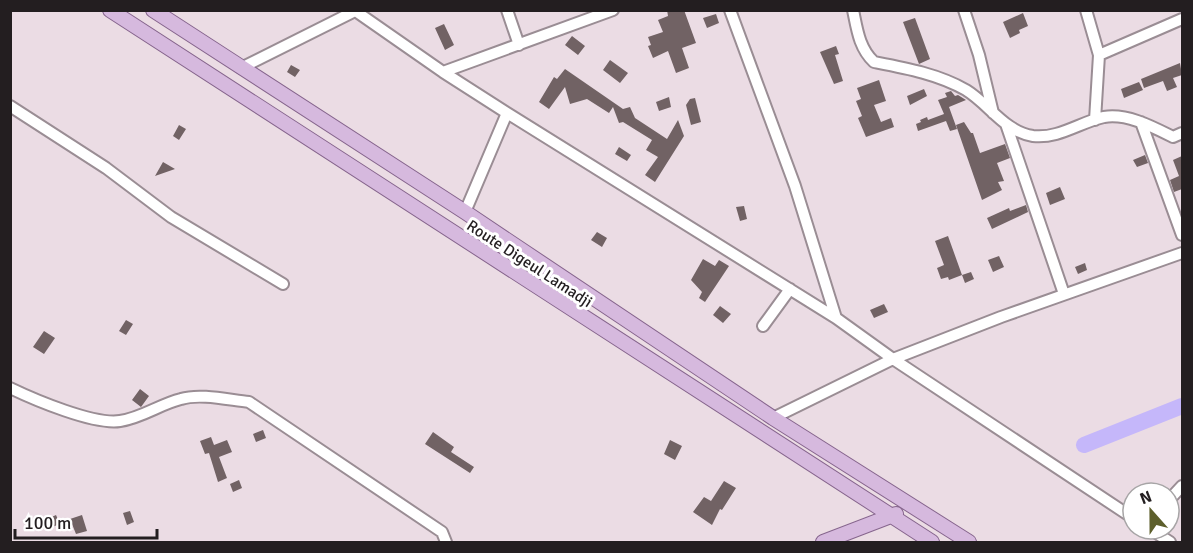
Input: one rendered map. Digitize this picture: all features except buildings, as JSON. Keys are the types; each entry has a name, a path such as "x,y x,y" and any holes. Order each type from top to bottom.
{"main road":[{"name":"Route Digeul Lamadji","path":"110,10 932,543"},
{"name":"Route Digeul Lamadji","path":"153,10 465,212 773,418 969,543"},
{"path":"823,543 914,507"}],"street":[{"path":"507,10 519,45"},
{"path":"443,72 519,45 594,14 614,10"},
{"path":"730,10 795,186 836,318"},
{"path":"853,10 860,42 874,62 933,76 967,91 1006,124 1030,136 1045,137 1106,117 1141,122 1173,137 1182,134"},
{"path":"964,10 979,55 993,113"},
{"path":"1086,10 1099,55 1095,120"},
{"path":"241,68 355,11 507,113 836,318 893,359 1121,510"},
{"path":"1099,55 1182,20"},
{"path":"10,106 106,168 171,217 283,284"},
{"path":"465,212 507,113"},
{"path":"1141,122 1182,235"},
{"path":"1006,124 1064,294"},
{"path":"773,418 893,359 1064,294 1182,253"},
{"path":"763,326 790,289"},
{"path":"10,388 40,402 103,421 119,422 139,417 180,399 199,396 249,402 442,532 446,543"}],"waterway":[{"path":"1084,445 1182,406"}]}
